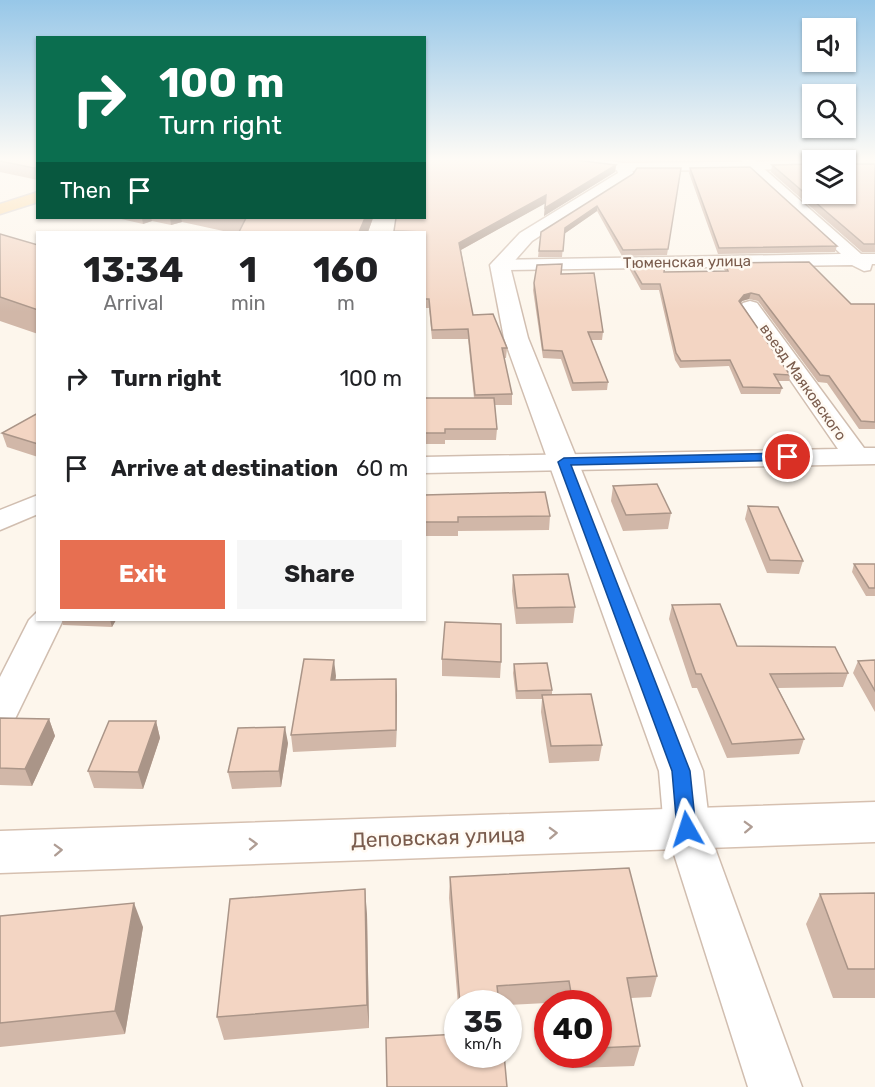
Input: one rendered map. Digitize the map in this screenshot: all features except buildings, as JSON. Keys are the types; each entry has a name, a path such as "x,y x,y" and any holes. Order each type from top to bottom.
{"street":[{"path":"568,211 526,237 500,265 516,338 681,771 687,829 775,1087"},
{"path":"802,211 875,276"},
{"name":"Тюменская улица","path":"500,265 875,259"},
{"name":"въезд Маяковского","path":"750,307 865,456"},
{"path":"426,465 865,456"},
{"path":"0,521 36,504"},
{"path":"0,713 46,621"},
{"name":"Деповская улица","path":"0,852 875,822"}],"route":[{"path":"687,829 681,771 564,462 788,457"}]}
